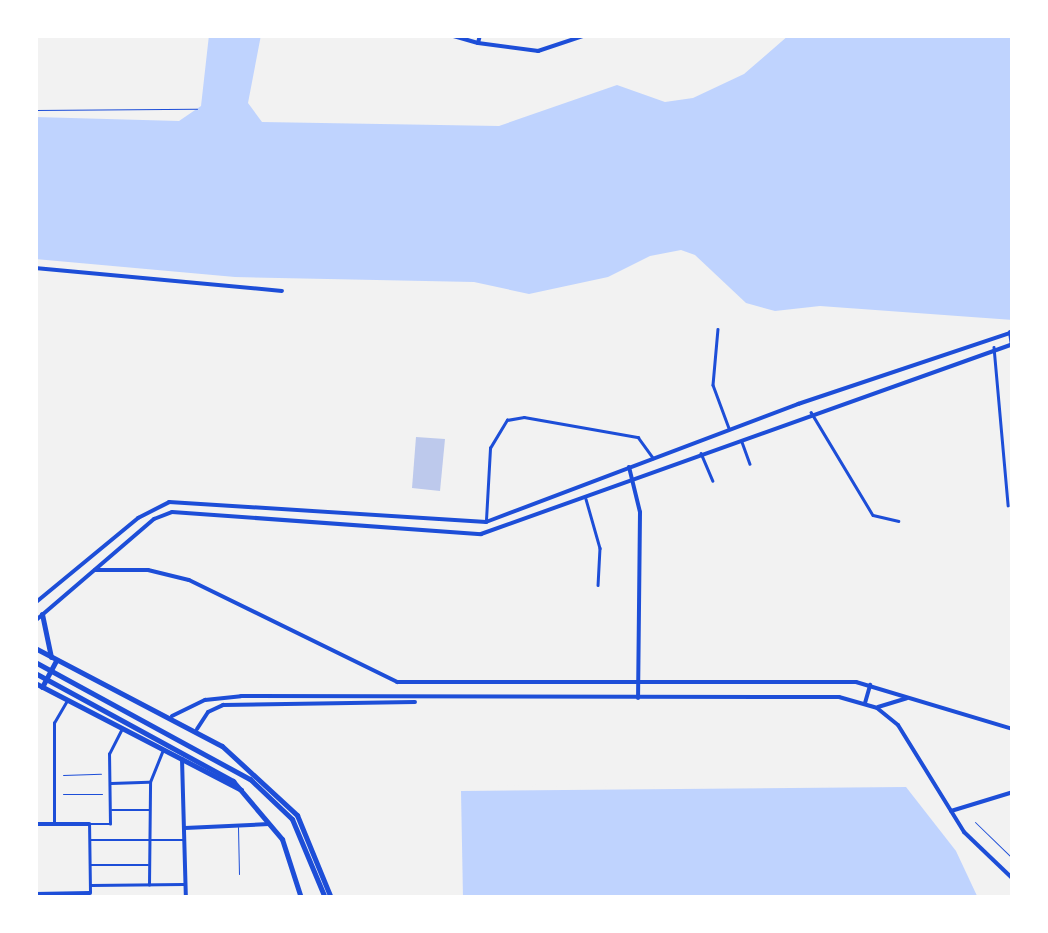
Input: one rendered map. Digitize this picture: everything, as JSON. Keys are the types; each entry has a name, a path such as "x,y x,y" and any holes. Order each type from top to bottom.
{"main road":[{"path":"42,614 54,660 38,685 240,790"},
{"path":"35,648 197,729 296,815 328,898"},
{"path":"35,662 211,753 292,819 328,898"},
{"path":"35,673 206,762 240,790 290,854 301,898"}],"street":[{"path":"450,35 538,51 586,35"},
{"path":"478,43 480,35"},
{"path":"35,268 282,291"},
{"path":"718,329 713,386 730,430"},
{"path":"35,604 156,506 190,499 486,522 860,382 1011,332 1013,353"},
{"path":"35,621 145,527 188,510 480,534 864,393 1012,344"},
{"path":"994,347 1008,506"},
{"path":"860,382 864,393"},
{"path":"812,412 873,515 898,521"},
{"path":"486,522 490,448 507,420 524,417 638,437 653,458"},
{"path":"723,432 728,444"},
{"path":"740,440 750,464"},
{"path":"701,453 713,481"},
{"path":"629,467 640,512 638,698"},
{"path":"585,496 600,548 598,586"},
{"path":"138,518 145,527"},
{"path":"93,570 148,570 189,580 397,682 870,685 1012,730"},
{"path":"865,703 870,685"},
{"path":"172,716 205,700 241,696 420,701"},
{"path":"877,708 912,696"},
{"path":"197,729 208,712 223,704 839,697 877,708 906,736 950,812 980,851 1013,879"},
{"path":"54,824 54,723 67,701"},
{"path":"35,824 110,824 109,754 123,728"},
{"path":"150,886 150,782 164,748"},
{"path":"182,759 186,898"},
{"path":"110,782 150,782"},
{"path":"950,812 1013,792"},
{"path":"110,810 149,810"},
{"path":"35,894 90,893 89,824"},
{"path":"185,828 269,824"},
{"path":"89,840 184,840"},
{"path":"90,864 150,865"},
{"path":"90,885 185,884"}],"lane":[{"path":"35,110 197,109"},
{"path":"975,822 1013,858"},
{"path":"238,826 239,874"}],"path":[{"path":"54,775 110,774"},
{"path":"54,794 110,794"}],"water":[{"path":"209,35 261,35 248,103 262,122 499,126 617,85 665,102 693,98 744,74 789,35 1013,35 1013,320 820,306 775,311 746,303 695,255 681,250 650,256 608,277 529,294 474,282 235,277 35,259 35,117 179,121 201,106"},
{"path":"906,787 956,851 978,898 463,898 461,791"}],"pier":[{"path":"701,782 912,786 460,787 461,786"}],"building":[{"path":"416,437 445,439 440,491 412,488"}]}
